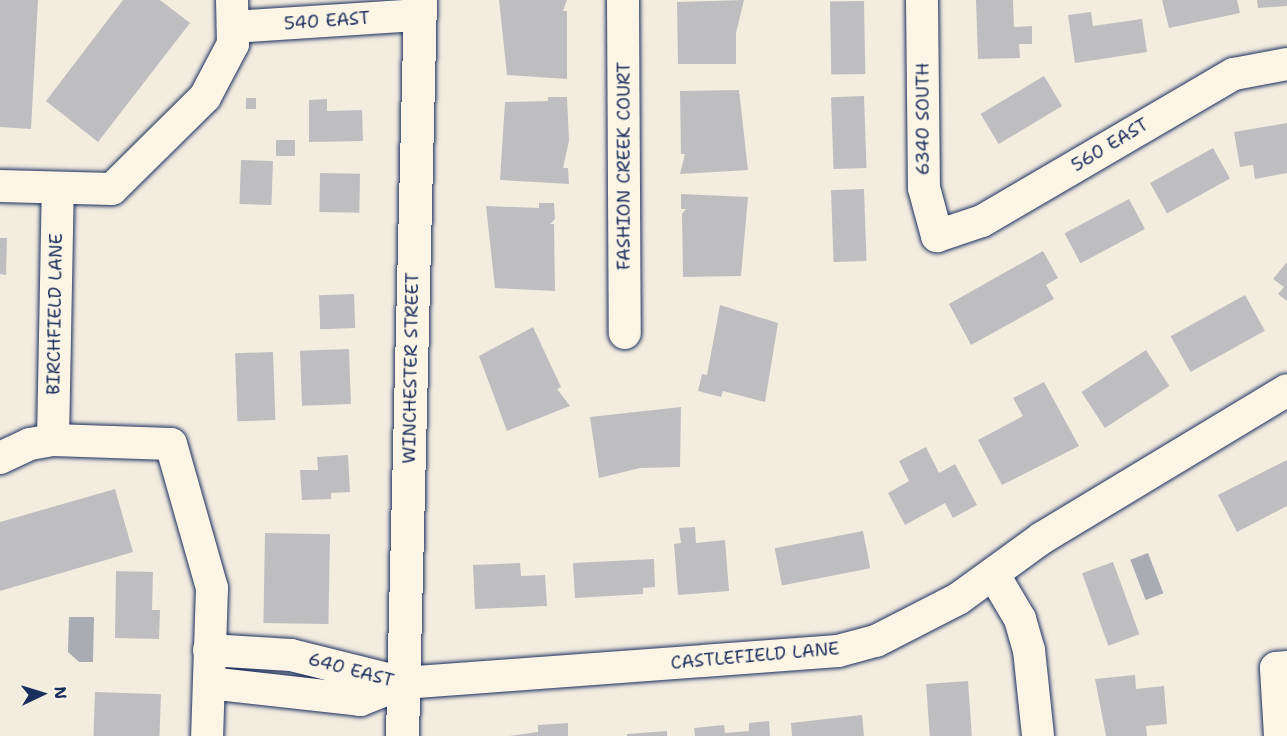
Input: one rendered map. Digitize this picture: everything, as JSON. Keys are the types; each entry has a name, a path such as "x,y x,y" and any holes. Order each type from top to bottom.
{"main road":[{"name":"WINCHESTER STREET","path":"402,736 420,8"}],"street":[{"name":"FASHION CREEK COURT","path":"623,0 625,333"},
{"name":"6340 SOUTH","path":"922,0 924,188 937,236"},
{"name":"540 EAST","path":"233,14 420,8"},
{"path":"0,186 112,189 205,97 226,61 233,14"},
{"name":"560 EAST","path":"937,236 982,221 1234,74 1287,64"},
{"name":"BIRCHFIELD LANE","path":"53,440 58,189"},
{"name":"CASTLEFIELD LANE","path":"403,683 838,651 911,626 994,575 1042,538 1287,390"},
{"path":"0,458 30,444 53,440 171,444 212,588 207,736"},
{"path":"994,575 1020,619 1029,650 1038,736"},
{"name":"640 EAST","path":"209,650 291,655 403,683"},
{"path":"1282,734 1276,668 1287,667"},
{"name":"640 EAST","path":"208,683 360,700 403,683"}],"shaded area":[{"path":"1148,553 1163,593 1146,600 1130,560"},
{"path":"69,617 94,617 93,662 79,662 68,652"}],"building":[{"path":"0,0 38,0 31,129 0,127"},
{"path":"123,0 160,0 190,23 98,142 46,101"},
{"path":"499,0 567,0 563,11 567,11 567,79 507,75"},
{"path":"744,0 736,33 736,64 678,64 677,2"},
{"path":"976,0 1013,0 1014,27 1032,26 1032,44 1019,44 1020,58 978,59"},
{"path":"1162,0 1237,0 1240,13 1169,28"},
{"path":"1257,0 1287,0 1287,6 1258,8"},
{"path":"864,1 865,74 831,75 830,2"},
{"path":"1091,12 1093,26 1142,19 1147,52 1075,63 1068,15"},
{"path":"1044,76 1062,106 999,144 981,114"},
{"path":"739,90 748,170 680,174 685,154 681,154 680,91"},
{"path":"864,96 867,168 834,169 831,97"},
{"path":"548,97 567,97 569,141 563,168 568,168 569,184 500,180 505,102 548,101"},
{"path":"246,98 256,98 256,109 246,109"},
{"path":"327,99 327,111 362,110 363,141 309,142 309,100"},
{"path":"1287,123 1287,173 1255,179 1253,165 1240,167 1234,132"},
{"path":"276,140 295,140 295,156 276,156"},
{"path":"1213,148 1230,179 1167,214 1150,183"},
{"path":"241,160 273,161 271,205 239,204"},
{"path":"320,173 360,174 359,213 319,212"},
{"path":"864,189 867,261 834,262 831,190"},
{"path":"681,194 748,197 741,276 683,277 682,214 686,209 681,209"},
{"path":"1129,199 1145,229 1081,263 1065,233"},
{"path":"539,203 554,203 555,219 550,224 554,224 555,291 495,288 486,206 539,208"},
{"path":"0,238 7,238 6,275 0,274"},
{"path":"1043,251 1058,278 1046,285 1054,299 971,345 949,304"},
{"path":"1287,262 1287,301 1278,294 1284,287 1273,279"},
{"path":"354,294 355,328 320,329 319,295"},
{"path":"1245,295 1265,331 1191,372 1171,336"},
{"path":"720,305 778,323 765,402 723,391 721,397 698,391 702,374 707,375"},
{"path":"533,327 561,387 557,389 570,406 507,431 479,356"},
{"path":"349,349 351,404 302,406 300,351"},
{"path":"1146,350 1169,386 1105,428 1081,392"},
{"path":"273,352 275,420 237,421 235,353"},
{"path":"1044,382 1079,446 1002,485 978,440 1023,416 1013,398"},
{"path":"681,407 680,467 640,468 599,478 590,417"},
{"path":"926,447 939,473 955,464 977,505 953,518 945,503 905,525 888,493 909,481 899,461"},
{"path":"348,455 350,492 331,493 331,499 302,500 300,470 318,470 317,457"},
{"path":"1287,460 1287,506 1237,532 1218,495"},
{"path":"115,489 133,552 0,591 0,522"},
{"path":"695,527 696,543 725,540 729,591 678,595 674,544 681,543 679,528"},
{"path":"863,531 870,568 782,585 775,548"},
{"path":"265,533 330,534 328,624 263,623"},
{"path":"654,559 655,587 643,588 643,594 575,598 573,563"},
{"path":"1113,562 1139,634 1108,646 1082,573"},
{"path":"520,563 521,576 545,575 547,606 475,609 473,565"},
{"path":"116,571 153,572 152,610 160,610 159,639 115,638"},
{"path":"1135,675 1136,689 1164,686 1167,724 1146,726 1147,736 1106,736 1095,679"},
{"path":"968,681 972,736 930,736 926,684"},
{"path":"95,692 161,694 160,736 93,736"},
{"path":"862,715 864,736 792,736 791,723"},
{"path":"769,721 770,736 695,736 694,728 724,725 725,733 749,731 749,723"},
{"path":"568,723 568,736 509,736 538,732 538,725"},
{"path":"667,731 667,736 627,736 627,734"}]}
